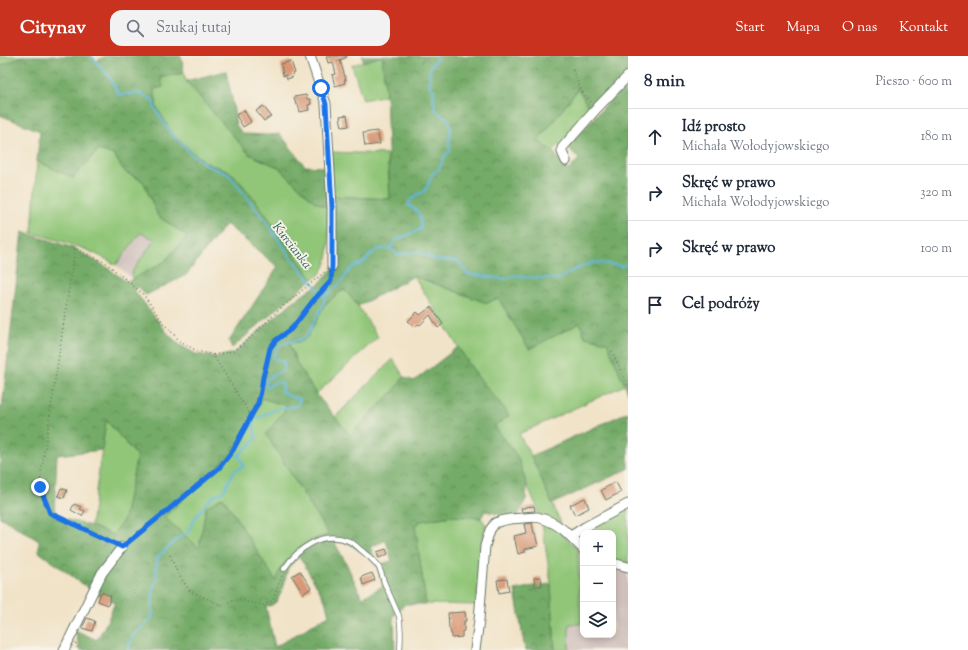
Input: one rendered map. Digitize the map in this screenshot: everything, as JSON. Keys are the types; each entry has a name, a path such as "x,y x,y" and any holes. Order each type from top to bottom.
{"street":[{"path":"310,56 326,104 332,207 332,266"},
{"path":"566,161 562,148 597,108 628,76"},
{"path":"571,536 628,504"},
{"path":"475,650 485,546 490,530 495,523 510,519 538,517 548,520 571,536 580,546"},
{"path":"64,650 102,573 122,547"},
{"path":"616,564 628,568"}],"lane":[{"path":"284,569 297,553 314,541 331,538 342,539 350,542 372,558 378,566 398,616 401,636 400,650"}],"path":[{"path":"573,70 576,81 587,99 597,108"},
{"path":"75,248 106,263 143,294 164,324 180,341 196,351 213,355 233,351 250,338 282,307 332,266 331,281 290,330 276,340 270,348 258,403 233,450 219,468 122,547 50,513 40,487 75,248"},
{"path":"612,351 628,387"},
{"path":"213,355 251,416"},
{"path":"170,555 178,574 190,591 222,606 232,600 241,600 264,605 274,600 284,569"}],"shaded area":[{"path":"140,233 155,239 132,272 133,279 116,265"},
{"path":"578,549 580,550 580,598"},
{"path":"616,567 628,571 628,650 569,650 569,624 580,623 580,638 616,638"}],"green space":[{"path":"0,56 24,56 0,66"},
{"path":"24,56 92,56 97,61 105,56 181,56 184,73 160,77 163,87 154,89 156,106 171,132 193,153 210,165 227,170 235,176 259,205 312,279 232,348 229,341 278,267 226,224 186,275 146,295 139,287 133,289 169,335 180,345 196,354 217,357 234,353 291,303 320,283 335,266 333,196 390,199 386,95 382,56 628,56 628,77 591,111 578,89 538,141 553,151 567,171 579,159 567,146 623,87 628,102 628,393 607,342 585,337 580,323 529,349 498,298 487,303 414,276 358,306 344,289 325,304 308,336 303,341 289,343 297,364 316,394 350,435 398,386 404,377 414,381 458,347 478,377 509,416 494,426 518,458 527,485 526,499 517,517 485,511 481,518 451,516 421,521 415,525 426,604 405,604 393,617 395,650 80,650 75,630 97,640 108,620 115,602 95,593 39,552 39,541 0,517 0,407 2,408 22,232 73,248 106,267 127,282 164,262 187,236 158,216 143,181 125,172 114,155 98,150 73,178 37,161 40,131 0,115 0,66","holes":["261,398 288,406 266,434 329,535 317,538 296,550 280,569 276,581 223,497 206,507 199,548 164,517 234,451 256,412","106,420 137,456 124,519 113,535 91,526 54,516 57,455 102,450","333,540 350,544 370,558 377,567 383,586 362,598 346,563","386,540 392,561 381,564 375,558 370,547","299,556 325,600 329,615 275,647 266,607 277,601 282,590 288,568"]},
{"path":"362,56 382,56 363,62"},
{"path":"382,56 386,95 363,100 352,65"},
{"path":"226,71 236,125 243,134 280,134 305,166 325,167 328,208 315,202 278,167 249,154 186,81"},
{"path":"184,73 186,81 249,154 278,167 315,202 328,208 329,242 327,260 320,274 316,277 312,279 259,205 235,176 227,170 210,165 193,153 171,132 156,106 154,89 163,87 160,78"},
{"path":"578,89 591,111 553,151 538,141"},
{"path":"98,150 114,155 125,172 143,181 158,216 187,236 164,262 133,279 132,272 155,239 140,233 116,265 96,254 65,242 32,233 37,161 73,178"},
{"path":"331,152 387,154 390,199 333,196"},
{"path":"414,276 487,303 498,298 529,348 580,323 585,337 607,342 625,385 519,434 531,456 561,523 539,515 518,458 494,425 508,415 478,377"},
{"path":"344,289 358,306 378,337 316,394 297,364 289,343 303,341 308,336 325,304"},
{"path":"393,359 404,377 398,386 350,435 335,417"},
{"path":"261,398 289,406 266,434 329,535 317,538 307,543 276,582 223,498 206,507 199,548 164,517 234,451 256,412"},
{"path":"628,412 628,469 552,504 531,456"},
{"path":"106,420 137,456 124,519 113,535 91,526"},
{"path":"628,506 628,565 616,561 616,530 586,530"},
{"path":"451,516 481,518 487,526 481,547 477,605 426,604 415,525 421,521"},
{"path":"542,523 557,530 578,549 580,624 569,624 569,650 555,650 551,584"},
{"path":"551,584 555,650 525,650 515,590"}],"building":[{"path":"326,56 347,56 337,61 340,60 346,80 344,80 345,83 335,86 332,75 336,74 333,62 328,63"},
{"path":"291,61 295,73 292,74 293,77 287,79 286,75 283,76 281,64"},
{"path":"306,95 307,99 310,99 311,104 308,105 309,110 300,112 294,97"},
{"path":"263,106 271,116 264,121 256,111"},
{"path":"244,110 251,122 243,127 236,115"},
{"path":"347,115 349,126 342,127 340,116"},
{"path":"377,131 380,144 365,146 363,133"},
{"path":"431,307 443,324 438,328 430,315 420,325 418,324 415,327 408,321 417,312 420,315"},
{"path":"616,482 621,492 606,500 601,490"},
{"path":"61,488 67,490 64,498 58,496"},
{"path":"585,498 589,508 575,515 570,505"},
{"path":"74,504 81,507 80,509 85,511 82,516 71,510"},
{"path":"534,506 535,511 522,512 521,508"},
{"path":"532,523 538,546 525,549 525,552 518,554 514,536 526,533 524,524"},
{"path":"386,549 388,554 379,558 377,552"},
{"path":"300,571 311,588 303,594 292,576"},
{"path":"372,573 375,580 363,585 361,577"},
{"path":"541,577 542,586 535,586 534,578"},
{"path":"507,579 509,591 499,593 497,580"},
{"path":"101,592 111,596 108,605 98,601"},
{"path":"465,612 466,621 464,621 464,631 462,631 462,637 452,638 452,634 449,629 448,613"},
{"path":"87,618 95,621 92,631 82,628"}],"waterway":[{"name":"Kurcianka","path":"91,56 109,76 119,95 138,93 154,101 154,107 170,132 192,154 208,166 228,174 262,216 292,259 324,297 324,303 307,335 302,339 281,344 277,349 273,358 284,362 284,370 266,380 266,387 277,382 283,384 281,391 289,396 300,399 297,406 277,409 253,420 256,439 238,456 244,466 234,471 224,491 215,495 207,502 195,518 188,532 176,540 158,557 156,567 157,580 153,588 152,618 133,636 128,649 129,650"},
{"path":"324,297 341,282 352,267 362,264 375,250 390,248 396,240 421,229 421,221 418,212 408,205 413,198 425,191 433,173 440,168 444,157 450,151 449,141 451,129 448,119 436,111 433,98 434,91 429,85 430,67 437,56"},
{"path":"390,248 398,255 417,251 436,260 458,261 467,274 505,279 515,275 559,279 575,269 594,262 621,266 628,264"}],"route":[{"path":"40,487 50,513 122,547 219,468 233,450 258,403 270,348 276,340 290,330 331,281 332,207 326,104 321,88"}]}
